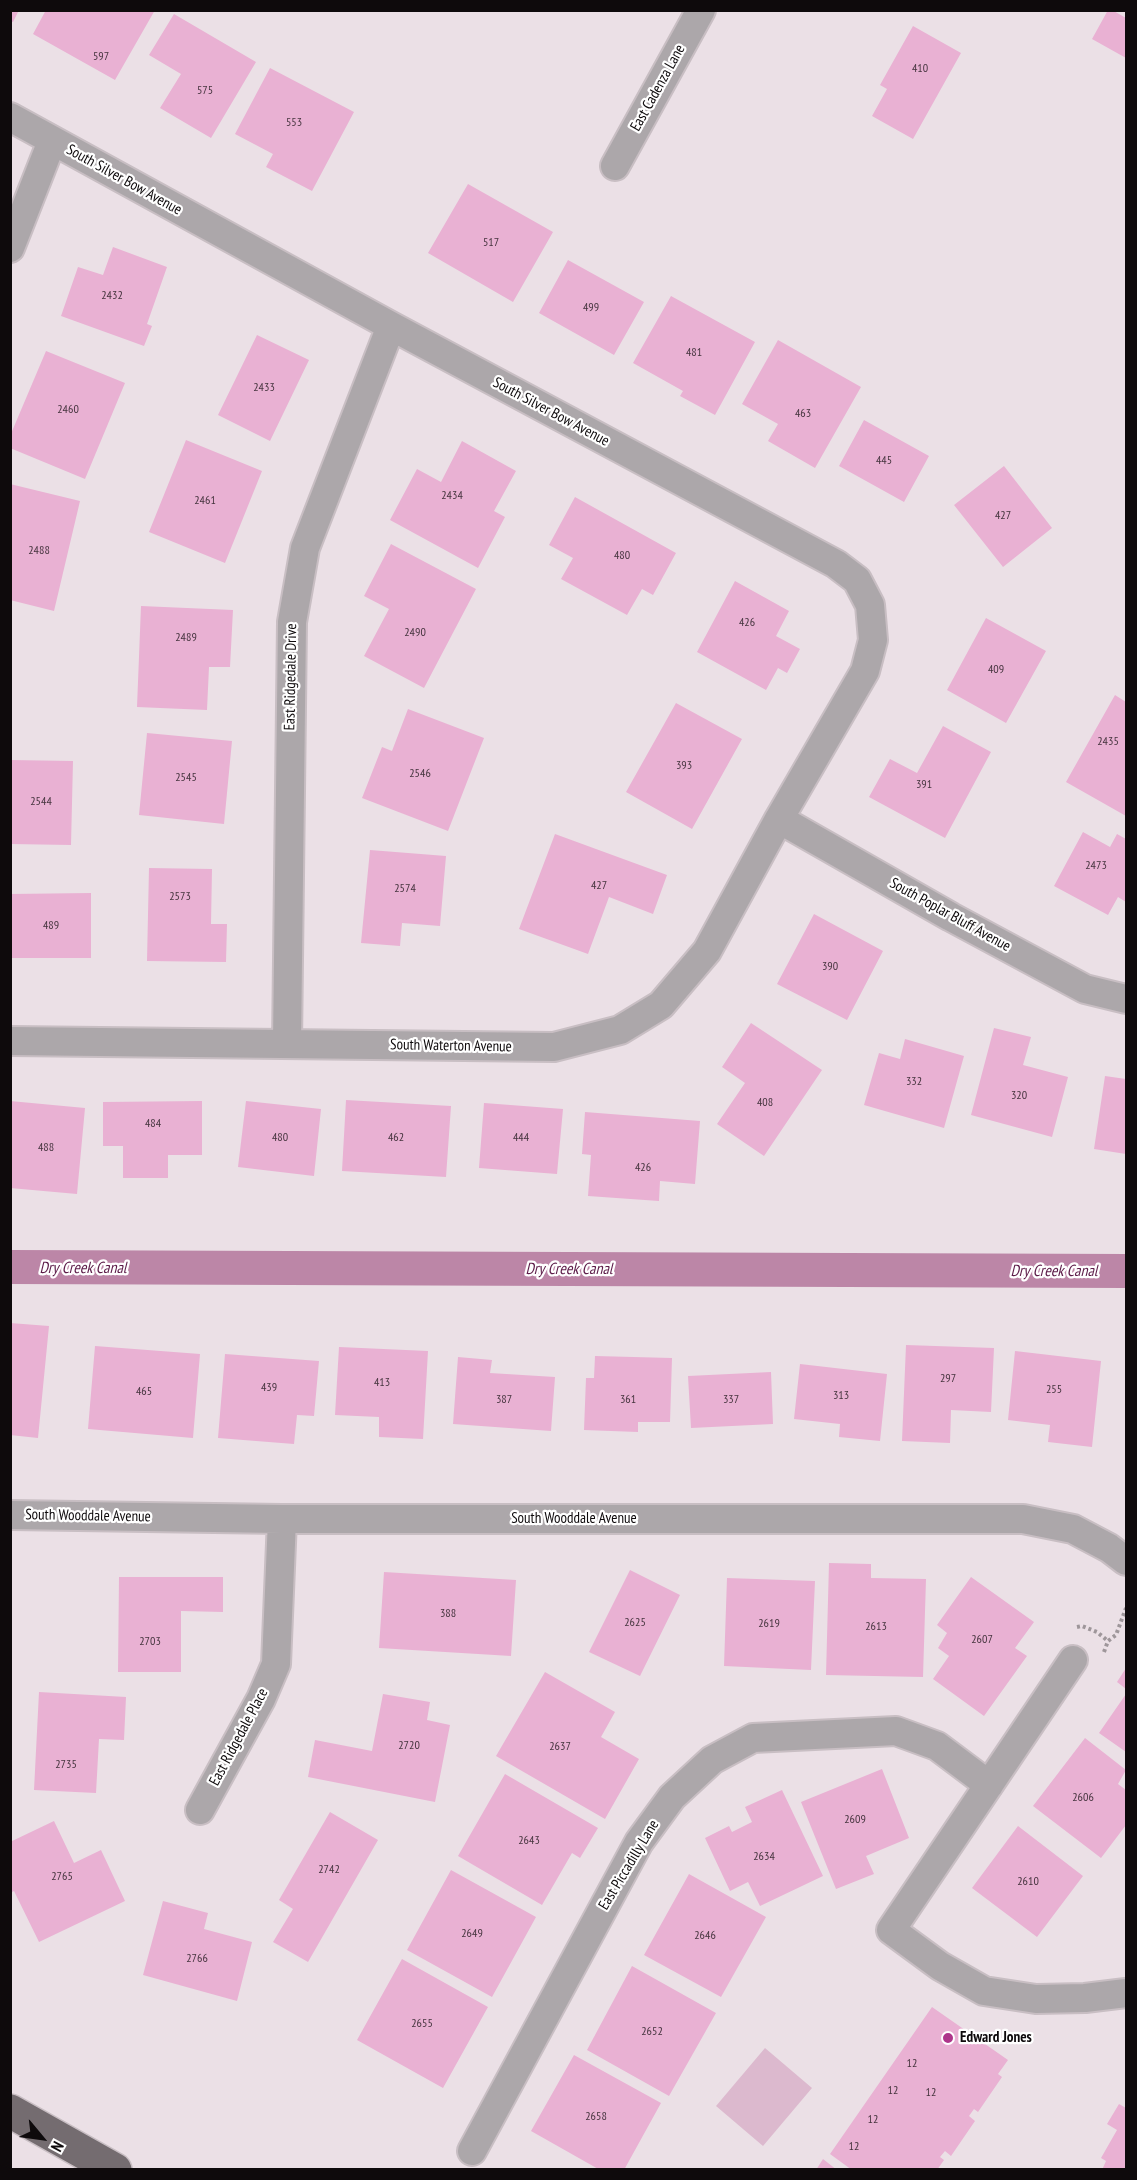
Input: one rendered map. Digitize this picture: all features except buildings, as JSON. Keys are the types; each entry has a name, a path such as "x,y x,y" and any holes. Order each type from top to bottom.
{"highway":[{"path":"10,2111 115,2169"}],"street":[{"name":"East Cadenza Lane","path":"615,166 701,10"},
{"name":"South Silver Bow Avenue","path":"10,117 391,326 836,564 857,580 870,605 873,640 865,670 779,819"},
{"path":"10,248 52,141"},
{"name":"East Ridgedale Drive","path":"287,1044 292,622 305,548 391,326"},
{"name":"South Poplar Bluff Avenue","path":"779,819 951,917 1085,988 1126,999"},
{"name":"South Waterton Avenue","path":"10,1041 554,1047 620,1030 661,1005 707,951 779,819"},
{"name":"South Wooddale Avenue","path":"10,1515 282,1519 1023,1519 1073,1529 1109,1548 1126,1562"},
{"name":"East Ridgedale Place","path":"200,1810 261,1699 276,1664 282,1519"},
{"path":"1086,1659 989,1785 891,1930 940,1966 984,1991 1036,1999 1085,1998 1126,1993"},
{"name":"East Piccadilly Lane","path":"472,2151 639,1842 672,1797 712,1760 753,1738 896,1731 937,1746 989,1785"}],"path":[{"path":"1086,1659 1116,1635 1126,1608"}],"shaded area":[{"path":"765,2048 812,2088 763,2146 716,2106"}],"waterway":[{"name":"Dry Creek Canal","path":"10,1267 1126,1271"}],"place":[{"name":"Edward Jones","path":"948,2038"}]}
